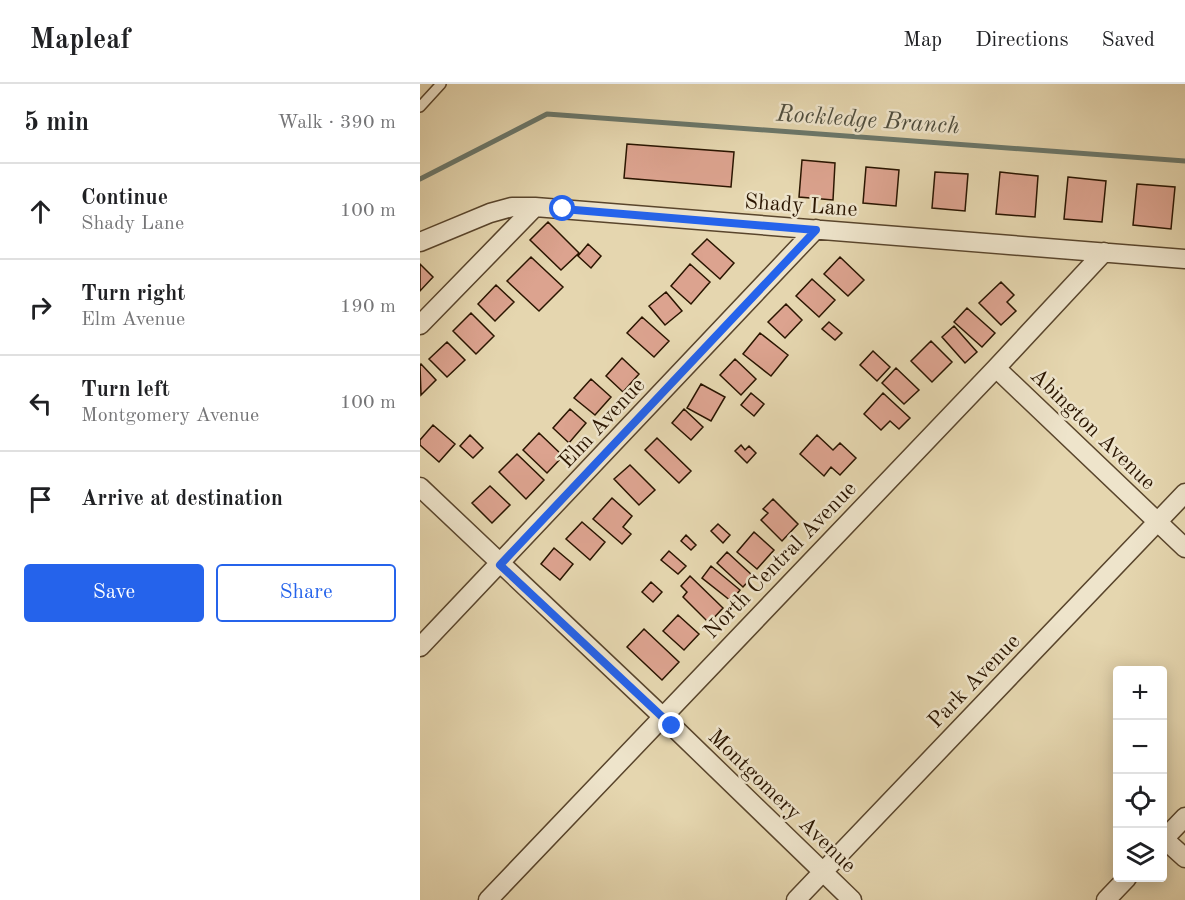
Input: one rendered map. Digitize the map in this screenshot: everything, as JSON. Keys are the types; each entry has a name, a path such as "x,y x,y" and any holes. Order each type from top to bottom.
{"street":[{"name":"Shady Lane","path":"420,242 490,213 512,207 535,207 1185,259"},
{"path":"420,325 535,207"},
{"name":"Elm Avenue","path":"420,647 816,230"},
{"name":"North Central Avenue","path":"488,900 1104,252"},
{"name":"Abington Avenue","path":"996,368 1185,548"},
{"name":"Montgomery Avenue","path":"420,487 852,900"},
{"name":"Park Avenue","path":"796,900 1185,493"},
{"path":"1167,836 1185,817"},
{"path":"1167,843 1185,858"},
{"path":"1106,900 1123,882"}],"lane":[{"path":"420,107 441,84"}],"building":[{"path":"627,144 734,152 731,187 624,178"},
{"path":"802,160 835,163 833,200 799,197"},
{"path":"866,167 899,170 896,206 863,203"},
{"path":"935,172 968,174 965,211 932,208"},
{"path":"1000,172 1038,176 1035,217 996,214"},
{"path":"1068,177 1106,181 1102,222 1064,219"},
{"path":"1137,184 1175,187 1171,229 1133,225"},
{"path":"548,222 579,253 561,270 530,240"},
{"path":"707,239 734,263 720,279 692,254"},
{"path":"588,244 601,256 591,268 578,256"},
{"path":"531,257 563,287 539,311 507,281"},
{"path":"840,257 864,280 848,296 824,274"},
{"path":"420,264 433,277 420,291"},
{"path":"690,264 710,282 691,304 671,286"},
{"path":"812,279 835,300 819,317 796,296"},
{"path":"1001,282 1014,295 1007,302 1016,311 1001,325 979,303"},
{"path":"496,285 514,302 495,321 478,304"},
{"path":"666,292 682,311 665,325 649,306"},
{"path":"786,304 802,320 785,338 768,322"},
{"path":"967,308 995,333 982,347 954,322"},
{"path":"471,313 494,336 476,354 453,331"},
{"path":"642,317 669,341 654,357 627,333"},
{"path":"829,322 842,333 835,340 822,329"},
{"path":"954,326 977,352 965,363 942,337"},
{"path":"760,333 788,355 771,376 743,354"},
{"path":"931,341 952,362 932,382 911,361"},
{"path":"447,342 465,360 447,377 429,359"},
{"path":"873,351 890,367 877,381 860,365"},
{"path":"622,358 639,374 623,392 606,376"},
{"path":"735,359 756,379 741,395 720,375"},
{"path":"421,364 436,380 421,395 420,366"},
{"path":"896,368 919,390 904,404 882,383"},
{"path":"591,379 611,397 595,415 574,398"},
{"path":"701,384 725,397 711,421 687,408"},
{"path":"751,393 764,404 754,416 741,405"},
{"path":"883,393 910,418 899,429 890,421 881,430 864,414"},
{"path":"570,409 586,423 569,443 553,428"},
{"path":"684,409 703,427 691,440 672,423"},
{"path":"433,425 455,444 439,462 420,445 420,440"},
{"path":"539,433 563,456 547,473 523,450"},
{"path":"470,435 483,448 473,458 460,446"},
{"path":"817,435 833,450 840,443 856,458 840,475 831,467 824,476 800,454"},
{"path":"657,438 691,471 679,483 645,450"},
{"path":"741,445 745,450 749,446 756,453 747,463 735,451"},
{"path":"517,454 544,480 526,499 499,472"},
{"path":"630,465 655,490 639,505 614,479"},
{"path":"490,486 510,505 492,523 472,503"},
{"path":"612,498 632,516 623,527 631,534 622,544 593,519"},
{"path":"773,499 798,524 782,541 761,520 768,513 763,509"},
{"path":"582,522 605,542 590,560 566,539"},
{"path":"718,524 730,535 723,543 711,531"},
{"path":"754,532 774,550 757,569 737,552"},
{"path":"686,535 696,545 691,550 681,541"},
{"path":"554,548 573,564 560,580 541,564"},
{"path":"669,551 686,566 678,574 661,560"},
{"path":"727,552 753,576 743,587 717,563"},
{"path":"711,566 740,590 731,601 702,578"},
{"path":"690,576 723,608 709,623 683,597 687,592 681,586"},
{"path":"651,582 662,592 653,602 642,592"},
{"path":"678,615 699,634 684,650 663,631"},
{"path":"644,629 679,662 662,680 627,647"}],"waterway":[{"name":"Rockledge Branch","path":"420,179 547,114 1185,161"}],"route":[{"path":"563,209 816,230 500,565 672,726"}]}
